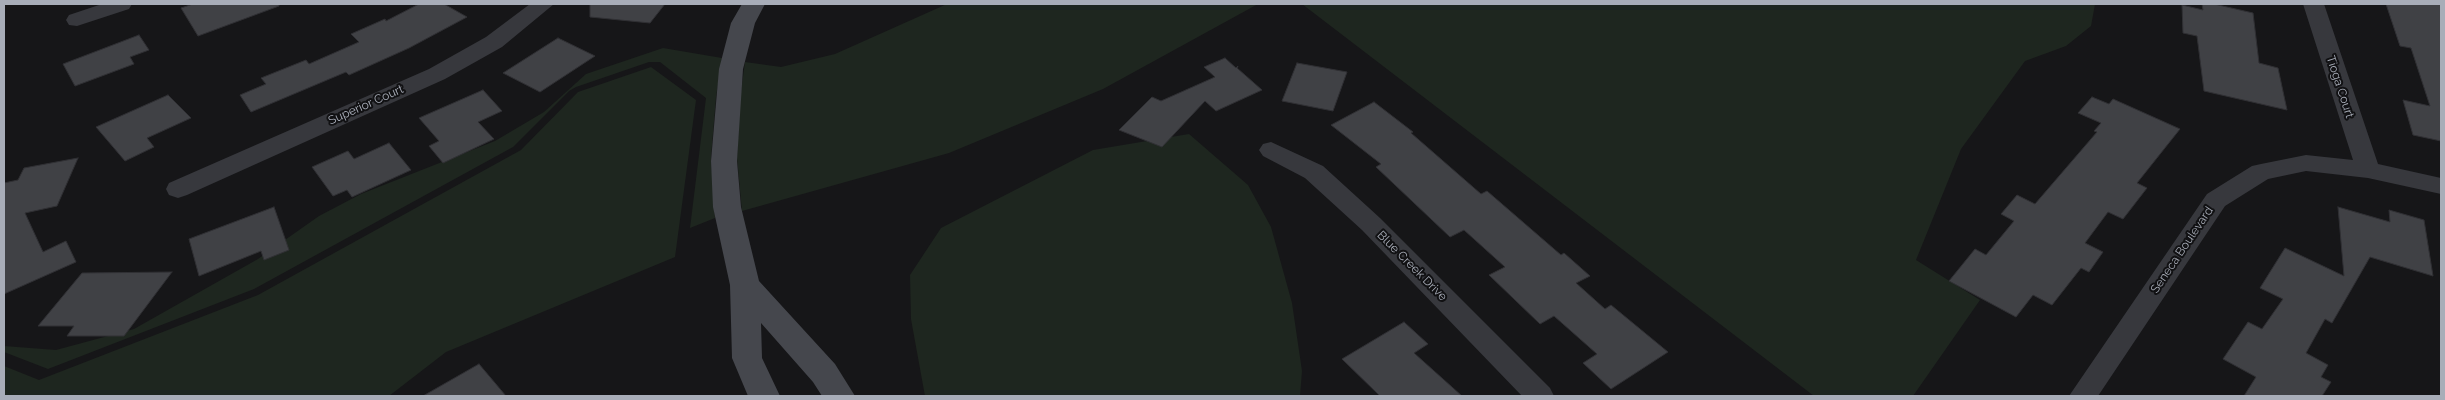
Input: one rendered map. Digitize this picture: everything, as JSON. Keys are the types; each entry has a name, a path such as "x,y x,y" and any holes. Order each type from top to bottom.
{"street":[{"path":"77,20 121,4"},
{"name":"Superior Court","path":"178,189 437,74 494,42 543,4"},
{"path":"753,4 743,23 731,69 724,161 727,207 745,285 747,358 764,396"},
{"name":"Tioga Court","path":"2313,4 2368,170"},
{"name":"Blue Creek Drive","path":"1271,150 1314,172 1371,224 1540,396"},
{"name":"Seneca Boulevard","path":"2083,396 2216,200 2261,172 2306,163 2368,170 2441,186"},
{"path":"745,285 824,374 839,396"}],"shaded area":[{"path":"947,4 1258,4 1103,89 949,153 742,211 737,158 740,99 745,62 781,67 835,54"},
{"path":"1302,4 2095,4 2091,26 2066,46 2025,61 1961,149 1916,260 1980,300 1913,396 1814,396"},
{"path":"663,48 722,58 716,97 711,157 715,218 690,228 706,98 660,62 649,62 569,91 513,147 254,289 48,369 4,352 4,346 56,350 134,329 258,259 319,216 361,194 495,141 544,112 586,74"},
{"path":"651,67 696,100 675,257 446,352 389,396 4,396 4,366 39,380 258,295 521,150 578,92"},
{"path":"1189,134 1248,185 1271,227 1292,303 1302,371 1300,396 925,396 911,319 910,275 941,228 1093,150"}],"building":[{"path":"193,4 279,4 279,6 198,36 181,8"},
{"path":"419,4 444,4 467,17 409,48 349,75 346,72 251,112 240,95 266,84 261,78 306,60 309,64 359,42 351,34 385,19 386,21"},
{"path":"590,4 665,4 650,23 590,17"},
{"path":"2202,4 2214,4 2253,13 2259,63 2278,68 2287,110 2204,91 2197,36 2183,33 2182,5 2203,10"},
{"path":"2386,4 2441,4 2441,141 2413,135 2403,100 2430,106 2411,48 2400,46"},
{"path":"139,35 149,50 130,57 134,64 75,86 63,64"},
{"path":"558,38 595,56 540,92 503,73"},
{"path":"1225,58 1236,68 1238,66 1237,68 1262,90 1216,111 1205,101 1162,147 1119,130 1152,97 1161,101 1215,77 1204,67"},
{"path":"1297,63 1347,72 1333,111 1282,101"},
{"path":"483,90 502,111 478,122 494,139 443,163 429,146 439,141 419,118"},
{"path":"168,95 191,118 147,138 154,147 125,161 96,127"},
{"path":"2092,97 2109,104 2113,99 2180,129 2137,183 2147,188 2123,219 2108,212 2085,243 2103,252 2089,272 2081,268 2052,305 2033,295 2016,317 1949,281 1975,249 1986,255 2014,221 2001,214 2017,195 2035,204 2097,132 2094,131 2101,123 2078,113"},
{"path":"1374,102 1413,132 1411,133 1481,194 1487,191 1561,255 1564,253 1590,276 1576,283 1605,309 1611,305 1668,352 1611,389 1583,363 1597,354 1554,316 1540,324 1489,275 1505,267 1464,230 1450,237 1376,167 1381,164 1331,125"},
{"path":"389,143 411,170 352,197 347,190 333,196 312,167 348,151 354,159"},
{"path":"78,158 57,206 25,213 43,252 66,241 76,262 4,294 4,183 18,180 24,168"},
{"path":"274,207 289,250 264,260 261,251 199,276 189,239"},
{"path":"2338,207 2390,222 2389,210 2424,220 2433,276 2370,257 2332,323 2325,319 2306,353 2328,365 2321,377 2331,382 2322,396 2244,396 2256,377 2223,359 2248,322 2262,329 2283,299 2260,288 2285,248 2344,276"},
{"path":"172,272 124,336 67,336 74,326 38,326 82,273"},
{"path":"1404,322 1428,344 1414,353 1462,396 1380,396 1342,359"},
{"path":"479,364 506,396 423,396"}]}
